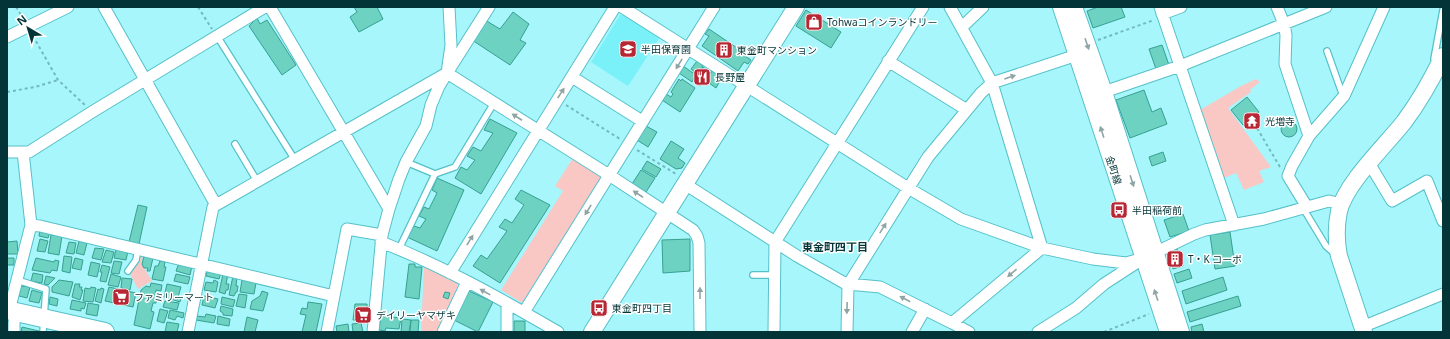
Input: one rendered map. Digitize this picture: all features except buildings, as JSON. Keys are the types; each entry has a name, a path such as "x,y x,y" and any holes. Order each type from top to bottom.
{"main road":[{"path":"11,311 43,325 104,332"}],"street":[{"path":"7,38 68,7"},
{"path":"104,7 216,205"},
{"path":"7,152 29,152 265,7"},
{"path":"270,7 389,209"},
{"path":"447,73 451,46 449,7"},
{"path":"373,332 382,238 389,209 406,162 426,126 431,104 439,86 489,7"},
{"path":"450,273 615,7"},
{"path":"622,7 961,220 1042,248 1093,259 1126,263 1149,255 1205,230 1264,219 1329,201 1342,204"},
{"path":"524,312 714,7"},
{"path":"592,332 796,7"},
{"path":"774,332 775,242 922,7"},
{"path":"950,7 992,83 1042,248"},
{"path":"962,27 983,7"},
{"name":"金町線","path":"1061,7 1082,50 1097,94 1149,255 1168,332"},
{"name":"金町線","path":"1074,7 1082,50"},
{"path":"1181,7 1162,12 1234,224"},
{"path":"1277,7 1284,24 1286,35 1285,64 1309,136"},
{"path":"1097,94 1180,66 1326,7"},
{"path":"1305,208 1288,176 1309,136 1344,96 1384,7"},
{"path":"847,332 848,284 928,157 981,93 992,83 1082,50"},
{"path":"1443,56 1416,104 1405,120 1352,186 1342,204 1337,228 1339,256 1363,329 1443,294"},
{"path":"888,61 967,110"},
{"path":"188,332 213,207 447,73"},
{"path":"447,73 693,230 699,243 700,332"},
{"path":"572,77 642,122"},
{"path":"14,332 14,323 11,311 31,225 23,152"},
{"path":"1369,163 1392,201 1427,181 1443,221"},
{"path":"685,184 797,256 848,284 880,287 965,331"},
{"path":"31,225 334,296"},
{"path":"327,332 347,229 382,238 399,249 413,254 506,304 524,312 557,332"},
{"path":"952,323 1042,248"},
{"path":"1043,331 1076,308 1104,284 1149,255"},
{"name":"金町線","path":"1149,255 1181,332"},
{"path":"442,332 467,282"},
{"path":"506,304 507,332"},
{"path":"912,332 925,309"}],"lane":[{"path":"1435,71 1431,67 1435,56 1443,10"},
{"path":"217,36 294,160"},
{"path":"1327,51 1344,96"},
{"path":"406,162 435,174 455,167 494,102"},
{"path":"236,144 257,181"},
{"path":"399,249 435,174"},
{"path":"1305,208 1326,246 1339,256"},
{"path":"128,271 136,260 138,250"},
{"path":"753,275 774,275"},
{"path":"17,280 46,289 43,325"}],"path":[{"path":"16,7 58,80 92,112"},
{"path":"198,7 217,36"},
{"path":"1082,50 1162,12"},
{"path":"7,92 35,87 58,80"},
{"path":"1254,124 1279,166 1288,176"},
{"path":"1104,332 1152,313"}],"shaded area":[{"path":"620,15 624,15 660,37 628,86 591,62"},
{"path":"1256,79 1260,82 1250,90 1251,92 1228,108 1271,167 1259,171 1264,182 1244,190 1236,173 1224,178 1200,110"},
{"path":"573,158 602,176 522,303 501,290 563,191 555,186"},
{"path":"141,253 144,254 141,263 152,281 138,289 129,272 138,263"},
{"path":"424,267 458,283 455,298 436,332 421,332"}],"place":[{"name":"Tohwaコインランドリー","path":"814,22"},
{"name":"半田保育園","path":"628,49"},
{"name":"東金町マンション","path":"724,50"},
{"name":"長野屋","path":"702,77"},
{"name":"光増寺","path":"1252,121"},
{"name":"半田稲荷前","path":"1119,210"},
{"name":"T・K コーポ","path":"1175,259"},
{"name":"ファミリーマート","path":"121,297"},
{"name":"東金町四丁目","path":"599,308"},
{"name":"デイリーヤマザキ","path":"363,315"}],"district":[{"name":"東金町四丁目","path":"835,246"}]}
